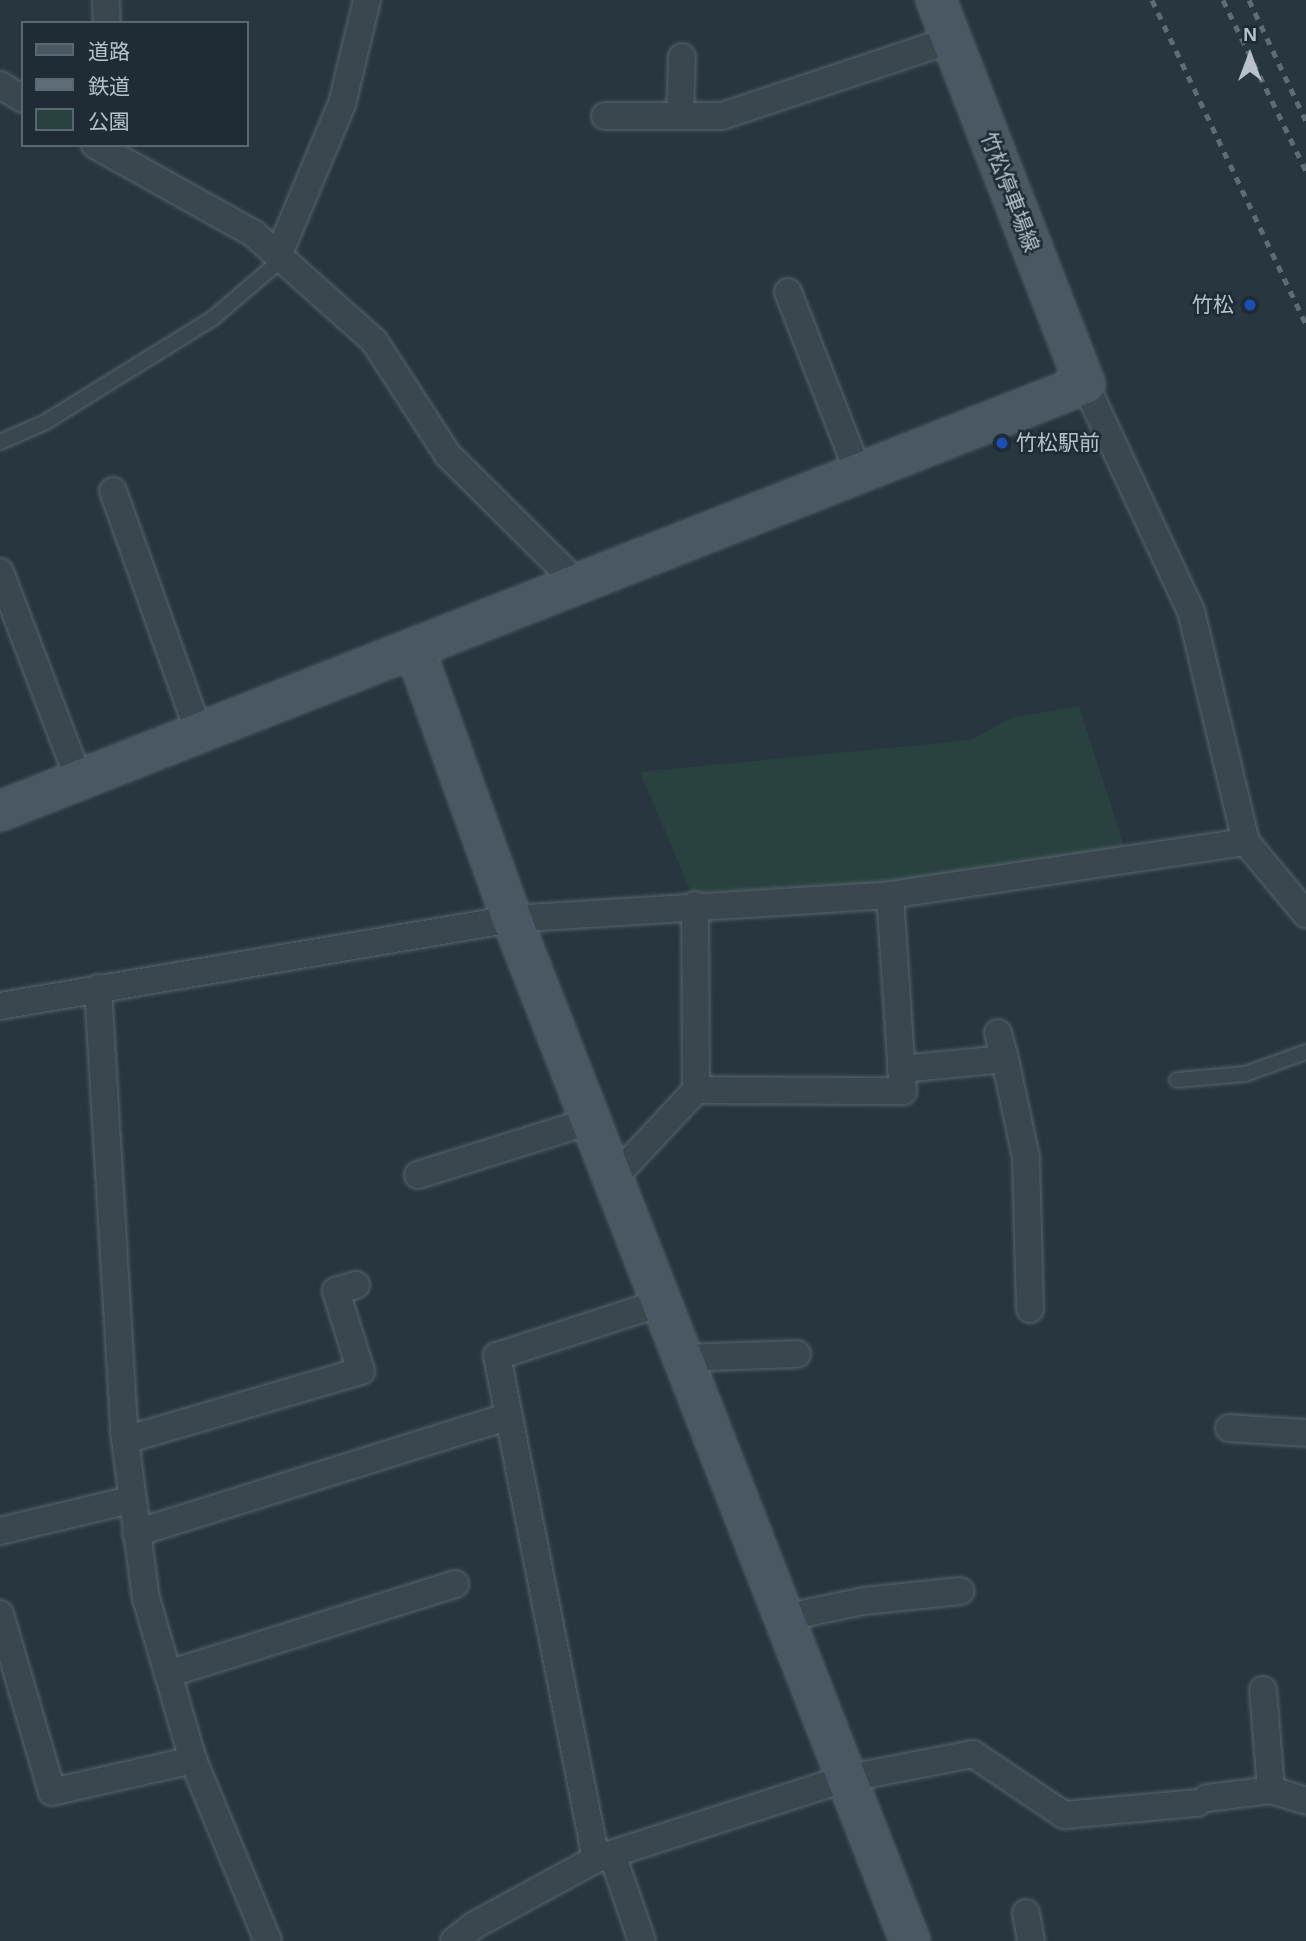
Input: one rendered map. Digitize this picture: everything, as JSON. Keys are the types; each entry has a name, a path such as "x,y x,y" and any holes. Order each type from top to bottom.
{"street":[{"path":"106,0 107,21"},
{"path":"280,257 342,104 367,0"},
{"name":"竹松停車場線","path":"936,0 1085,384"},
{"path":"605,116 722,116 951,40"},
{"path":"680,116 682,57"},
{"path":"0,85 21,98"},
{"path":"105,149 254,234 374,341 448,455 579,585"},
{"path":"788,292 859,474"},
{"path":"0,811 415,650 1085,384 1191,611 1246,842 1306,914"},
{"path":"113,491 199,733"},
{"path":"0,572 79,780"},
{"path":"415,650 512,919 844,1779 910,1941"},
{"path":"0,1006 512,919 695,905 890,895 1246,842"},
{"path":"696,1090 903,1091 890,895"},
{"path":"613,1179 696,1090 695,905"},
{"path":"98,988 125,1440 130,1500 146,1598 193,1760 268,1941"},
{"path":"998,1033 1026,1158 1030,1309"},
{"path":"901,1069 1005,1059"},
{"path":"418,1175 590,1121"},
{"path":"125,1440 361,1371 335,1291"},
{"path":"642,1941 604,1857 506,1417 497,1356 660,1303"},
{"path":"682,1358 797,1354"},
{"path":"136,1533 506,1417"},
{"path":"1229,1428 1306,1433"},
{"path":"0,1531 130,1500"},
{"path":"168,1674 455,1584"},
{"path":"783,1618 864,1601 960,1591"},
{"path":"0,1614 52,1792 193,1760"},
{"path":"1263,1690 1271,1790"},
{"path":"454,1941 604,1857 844,1779 973,1754 1064,1815 1271,1790 1306,1801"},
{"path":"1026,1913 1031,1941"}],"lane":[{"path":"0,442 44,423 212,319 280,257"},
{"path":"1177,1080 1245,1074 1306,1052"}],"green space":[{"path":"1079,706 1124,846 1079,861 892,883 691,892 640,772 971,740 1011,718"}],"railway":[{"path":"1152,0 1306,325"},
{"path":"1223,0 1306,171"},
{"path":"1249,0 1306,121"}],"place":[{"name":"竹松","path":"1250,305"},
{"name":"竹松駅前","path":"1002,443"}]}
